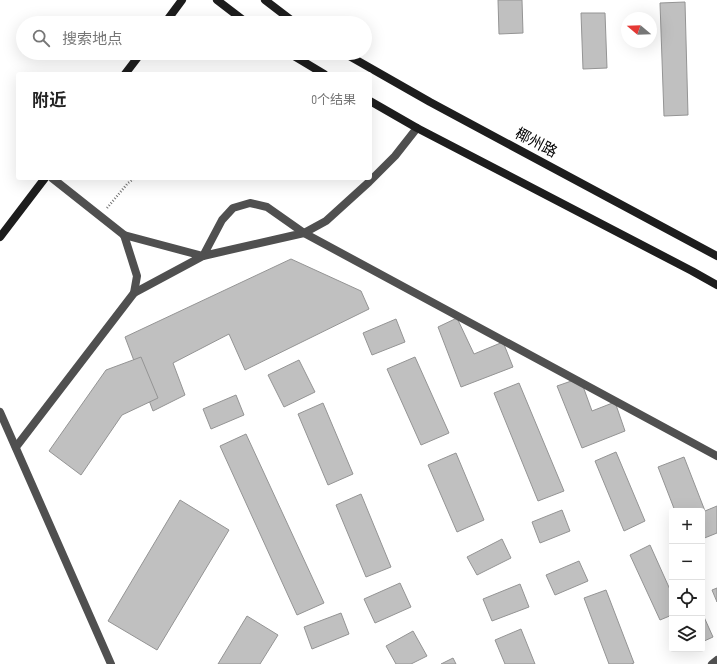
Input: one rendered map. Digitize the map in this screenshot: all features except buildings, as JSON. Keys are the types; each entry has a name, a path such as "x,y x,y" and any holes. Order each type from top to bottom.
{"main road":[{"path":"170,16 182,0"},
{"path":"217,0 238,16"},
{"path":"265,0 286,16"},
{"path":"127,72 136,60"},
{"path":"301,60 321,72"},
{"name":"椰州路","path":"356,60 430,102 717,256"},
{"path":"372,102 417,128 717,285"},
{"path":"0,237 43,180"}],"street":[{"path":"372,179 395,156 417,128"},
{"path":"55,180 124,235 203,256"},
{"path":"16,447 134,294 203,256 304,233 326,221 371,180"},
{"path":"203,256 222,220 233,208 250,203 267,207 304,233 717,456"},
{"path":"124,235 137,276 134,294"},
{"path":"0,412 111,664"},
{"path":"712,664 717,660"}],"path":[{"path":"100,216 132,180"}]}
